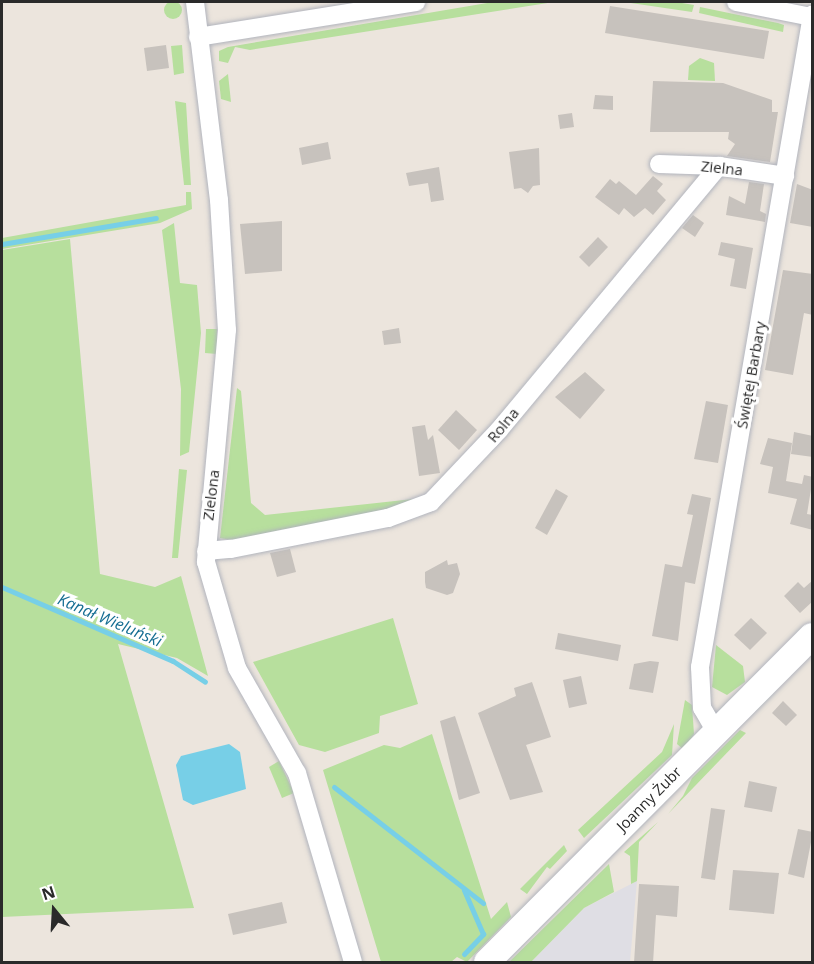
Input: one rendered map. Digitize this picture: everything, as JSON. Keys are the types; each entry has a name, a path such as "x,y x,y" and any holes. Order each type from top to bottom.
{"street":[{"name":"Zielona","path":"195,2 219,200 228,330 206,551 210,578 237,668 297,773 353,963"},
{"path":"198,37 416,2"},
{"path":"736,2 812,16"},
{"name":"Świętej Barbary","path":"716,732 702,708 700,667 812,16"},
{"name":"Zielna","path":"659,164 718,166 786,176"},
{"name":"Rolna","path":"206,551 388,518 431,502 499,430 718,166"},
{"name":"Joanny Żubr","path":"487,963 813,636"}],"shaded area":[{"path":"637,881 630,962 531,962 584,908"}],"green space":[{"path":"173,1 179,4 182,10 179,16 173,19 167,16 164,10 167,4"},
{"path":"493,2 554,2 250,50 235,47 228,63 219,61 219,51 228,47"},
{"path":"624,2 676,2 694,5 692,12"},
{"path":"700,7 778,23 784,25 783,32 699,13"},
{"path":"182,45 184,73 174,75 171,46"},
{"path":"700,58 714,63 715,81 688,80 689,66"},
{"path":"228,74 231,102 221,99 219,81"},
{"path":"175,101 186,103 191,185 184,185"},
{"path":"186,192 191,192 192,209 160,223 2,249 2,238 186,205"},
{"path":"174,223 180,283 197,285 201,333 189,452 180,456 181,389 162,230"},
{"path":"70,239 100,574 155,587 181,576 208,676 177,658 118,644 194,908 2,917 2,250"},
{"path":"206,329 217,329 217,354 205,353"},
{"path":"237,388 241,391 251,503 265,515 423,498 401,507 236,541 220,538"},
{"path":"179,469 187,470 178,558 172,558"},
{"path":"393,618 418,704 380,716 379,733 325,752 299,745 253,662"},
{"path":"716,645 743,666 745,682 727,695 712,687"},
{"path":"685,700 692,705 694,734 684,750 677,744"},
{"path":"674,724 672,755 584,838 578,830 662,752"},
{"path":"740,730 746,733 668,814 683,796 692,778"},
{"path":"432,734 491,919 507,902 511,917 467,962 457,957 451,962 381,962 323,770 384,745 400,748"},
{"path":"279,761 294,793 282,798 269,767"},
{"path":"658,822 639,842 637,881 631,884 630,856 624,852"},
{"path":"564,845 567,851 550,869 547,867 527,894 520,889"},
{"path":"609,864 614,892 584,908 531,962 509,962"}],"water":[{"path":"229,744 240,752 246,789 193,805 183,800 176,765 181,756"}],"building":[{"path":"610,6 769,31 764,59 605,33"},
{"path":"166,45 169,68 147,71 144,48"},
{"path":"653,81 723,83 772,100 772,112 778,112 770,162 727,156 735,144 728,139 729,132 650,132"},
{"path":"595,95 613,96 613,110 593,109"},
{"path":"572,113 574,127 560,129 558,115"},
{"path":"328,142 331,159 302,165 299,148"},
{"path":"539,148 540,185 533,186 528,193 521,188 514,189 509,152"},
{"path":"439,167 444,200 431,202 428,183 409,186 406,173"},
{"path":"653,176 663,184 657,191 666,200 653,215 645,208 634,217 624,208 619,215 595,197 610,179 616,184 619,181 636,195"},
{"path":"749,182 764,184 760,211 766,214 765,222 726,215 729,196 745,204"},
{"path":"797,184 813,190 813,227 790,223"},
{"path":"693,215 704,223 695,237 682,228"},
{"path":"282,221 282,271 245,274 240,224"},
{"path":"598,237 608,247 589,267 579,257"},
{"path":"721,242 753,248 746,289 730,286 735,259 718,255"},
{"path":"783,270 813,274 813,315 804,313 793,375 765,370"},
{"path":"399,328 401,343 384,345 382,331"},
{"path":"585,372 605,390 580,419 555,397"},
{"path":"706,401 728,405 718,463 694,459"},
{"path":"456,410 477,430 459,450 438,430"},
{"path":"425,425 428,440 433,435 440,473 419,476 412,427"},
{"path":"794,432 813,436 813,457 791,454"},
{"path":"768,438 792,443 786,481 802,484 804,475 813,477 807,514 813,515 813,530 790,524 797,499 768,493 773,467 760,464"},
{"path":"556,489 568,496 547,535 535,528"},
{"path":"692,494 711,498 695,584 685,582 678,641 652,636 665,564 682,567 693,515 687,514"},
{"path":"290,549 296,572 277,577 270,553"},
{"path":"447,560 448,565 457,563 460,574 453,593 447,595 426,588 425,572"},
{"path":"813,580 813,601 800,613 784,596 798,582 804,588"},
{"path":"751,618 767,633 750,650 734,635"},
{"path":"558,633 621,645 618,661 555,649"},
{"path":"659,662 653,693 629,689 634,664"},
{"path":"581,676 587,704 569,708 563,680"},
{"path":"532,682 551,737 526,745 543,792 510,800 478,713 516,696 514,688"},
{"path":"783,701 797,715 786,726 772,713"},
{"path":"455,716 480,793 459,800 440,721"},
{"path":"749,781 777,787 772,812 744,807"},
{"path":"711,808 725,810 715,880 701,878"},
{"path":"798,829 813,832 804,878 788,874"},
{"path":"733,870 779,873 774,914 729,910"},
{"path":"639,884 679,886 677,917 656,915 653,963 634,963"},
{"path":"282,902 287,923 233,935 228,914"}],"waterway":[{"path":"2,244 156,218"},
{"name":"Kanał Wieluński","path":"2,587 173,661 205,682"},
{"name":"Kanał Wieluński","path":"334,787 483,903"},
{"path":"464,890 483,934 464,954"}]}
